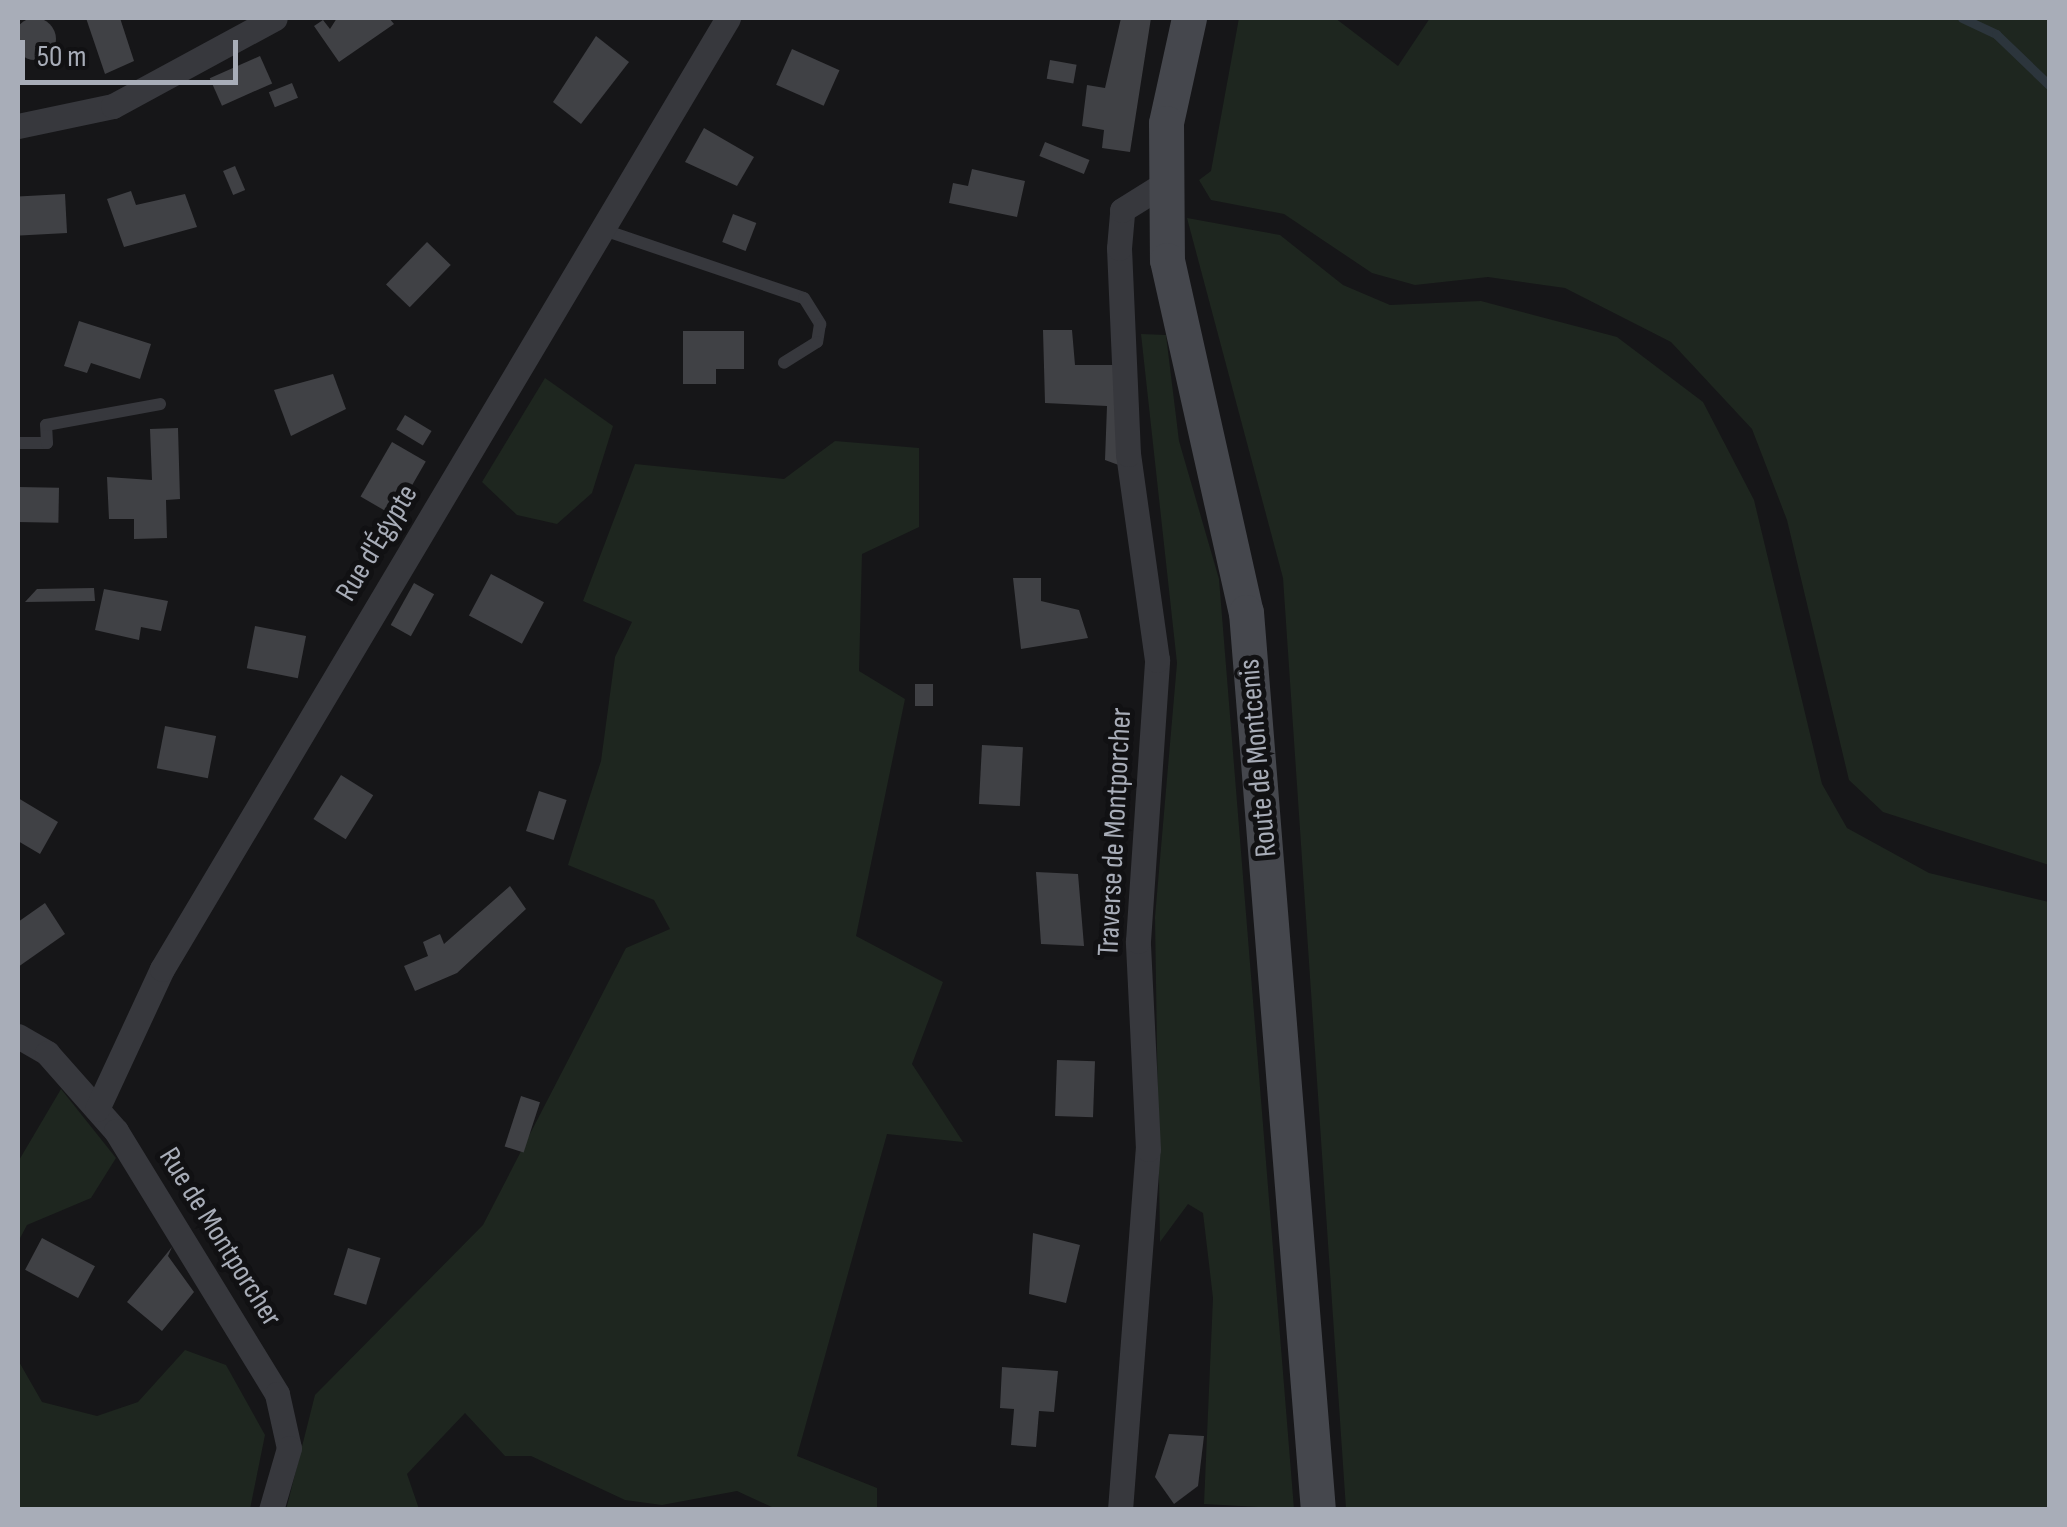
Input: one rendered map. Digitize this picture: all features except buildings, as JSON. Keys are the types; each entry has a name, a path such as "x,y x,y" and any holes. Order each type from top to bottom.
{"main road":[{"name":"Route de Montcenis","path":"1189,18 1169,95 1164,184 1186,372 1246,612 1318,1510"}],"street":[{"path":"18,126 113,106 275,18"},
{"name":"Rue d'Égypte","path":"96,1109 162,969 728,18"},
{"name":"Traverse de Montporcher","path":"1120,1510 1148,1149 1138,940 1157,660 1128,454 1119,248 1122,210 1164,184"},
{"name":"Rue de Montporcher","path":"18,1036 47,1053 96,1109 277,1394 289,1448 271,1510"}],"lane":[{"path":"601,229 804,298 820,324 817,342 784,363"},
{"path":"18,443 47,443 46,425 160,404"}],"shaded area":[{"path":"1239,18 1335,18 1398,66 1430,18 2049,18 2049,865 1883,812 1849,780 1787,520 1752,429 1671,342 1565,288 1488,277 1415,285 1372,273 1284,214 1211,200 1199,180 1211,171"},
{"path":"1187,218 1280,235 1343,285 1390,305 1481,301 1617,337 1703,402 1754,500 1822,784 1847,828 1929,873 2049,902 2049,1509 1346,1509 1283,578"},
{"path":"1141,334 1166,335 1179,441 1219,579 1294,1509 1204,1504 1213,1298 1203,1213 1188,1204 1160,1242 1155,917 1177,663"},
{"path":"545,378 613,426 592,493 557,524 517,515 482,482"},
{"path":"835,441 919,448 919,527 862,554 859,671 905,699 856,936 943,982 912,1064 963,1142 887,1134 797,1456 877,1488 877,1509 776,1509 737,1491 662,1505 625,1500 531,1456 505,1456 465,1413 407,1474 419,1509 286,1510 315,1395 483,1225 626,948 670,929 654,900 568,865 601,761 615,657 632,622 583,601 635,464 784,479"},
{"path":"61,1089 116,1158 91,1198 27,1225 18,1242 18,1162"},
{"path":"185,1350 226,1365 265,1435 250,1509 18,1509 18,1360 42,1402 97,1416 138,1402"}],"waterway":[{"path":"1962,18 1996,34 2050,86"}]}
